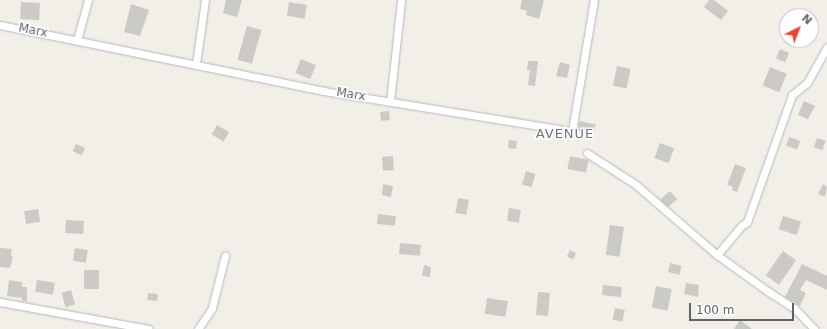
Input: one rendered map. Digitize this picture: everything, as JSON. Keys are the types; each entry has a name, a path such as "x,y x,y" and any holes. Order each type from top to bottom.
{"street":[{"path":"77,40 88,0"},
{"path":"196,64 206,0"},
{"path":"390,102 401,0"},
{"name":"Marx","path":"0,25 324,91 572,131 594,0"},
{"path":"717,255 742,225 747,222 792,95 807,83 827,47"},
{"path":"587,153 635,184 717,255 794,308 814,329"},
{"path":"198,329 212,308 225,256"},
{"path":"0,302 149,329"}],"building":[{"path":"226,0 242,0 237,17 223,13"},
{"path":"522,0 544,0 539,19 526,15 527,11 520,9"},
{"path":"709,0 714,0 728,11 721,20 704,7"},
{"path":"21,2 40,3 39,20 20,19"},
{"path":"289,2 307,5 305,19 287,16"},
{"path":"131,4 149,10 140,36 124,32"},
{"path":"247,26 261,30 252,64 237,60"},
{"path":"780,49 789,53 785,62 776,58"},
{"path":"301,59 316,65 310,79 295,73"},
{"path":"528,61 538,61 535,86 528,85 530,70 527,70"},
{"path":"560,62 570,65 567,78 556,76"},
{"path":"617,66 631,69 627,88 613,86"},
{"path":"770,67 787,74 779,92 763,86"},
{"path":"804,101 815,106 808,119 798,115"},
{"path":"389,111 390,120 381,121 380,112"},
{"path":"580,121 596,125 593,134 578,130"},
{"path":"217,125 229,132 224,142 212,135"},
{"path":"789,137 800,141 797,150 786,145"},
{"path":"817,138 826,141 822,150 814,148"},
{"path":"509,140 517,141 516,149 508,148"},
{"path":"660,143 674,148 669,163 655,158"},
{"path":"76,144 85,148 82,155 73,151"},
{"path":"393,156 394,170 383,171 382,157"},
{"path":"570,156 589,160 586,173 567,169"},
{"path":"735,164 746,168 737,192 732,190 733,187 727,185"},
{"path":"526,171 536,174 531,187 522,184"},
{"path":"383,184 393,186 391,197 382,195"},
{"path":"823,184 827,187 825,197 818,194"},
{"path":"670,191 677,199 667,208 660,200"},
{"path":"458,198 469,200 466,215 455,213"},
{"path":"509,208 521,210 519,223 507,221"},
{"path":"38,209 40,222 26,224 24,211"},
{"path":"378,214 396,216 395,226 377,224"},
{"path":"783,216 801,222 797,235 779,229"},
{"path":"66,220 84,221 83,234 65,233"},
{"path":"610,225 624,227 620,257 606,255"},
{"path":"400,243 421,245 420,256 399,254"},
{"path":"0,248 12,249 11,256 13,257 10,268 0,267"},
{"path":"75,248 88,250 86,263 73,261"},
{"path":"570,250 576,253 573,259 567,256"},
{"path":"783,251 796,260 779,285 766,276"},
{"path":"670,263 682,266 679,275 668,272"},
{"path":"802,264 827,276 827,290 806,280 800,290 806,293 800,306 785,297"},
{"path":"424,265 431,267 430,277 422,276"},
{"path":"84,270 99,270 99,289 84,289"},
{"path":"9,280 22,282 22,287 27,287 27,301 22,301 22,298 7,296"},
{"path":"37,280 55,283 53,295 35,292"},
{"path":"686,283 699,285 698,297 684,294"},
{"path":"603,285 622,287 621,297 602,295"},
{"path":"656,286 672,289 668,311 652,308"},
{"path":"71,290 75,304 66,307 61,293"},
{"path":"538,292 550,293 548,316 536,315"},
{"path":"148,293 158,294 157,301 147,300"},
{"path":"487,298 508,301 506,317 485,314"},
{"path":"615,308 625,310 623,322 613,320"},
{"path":"740,320 752,329 734,329"}],"district":[{"name":"AVENUE","path":"565,134"}]}
